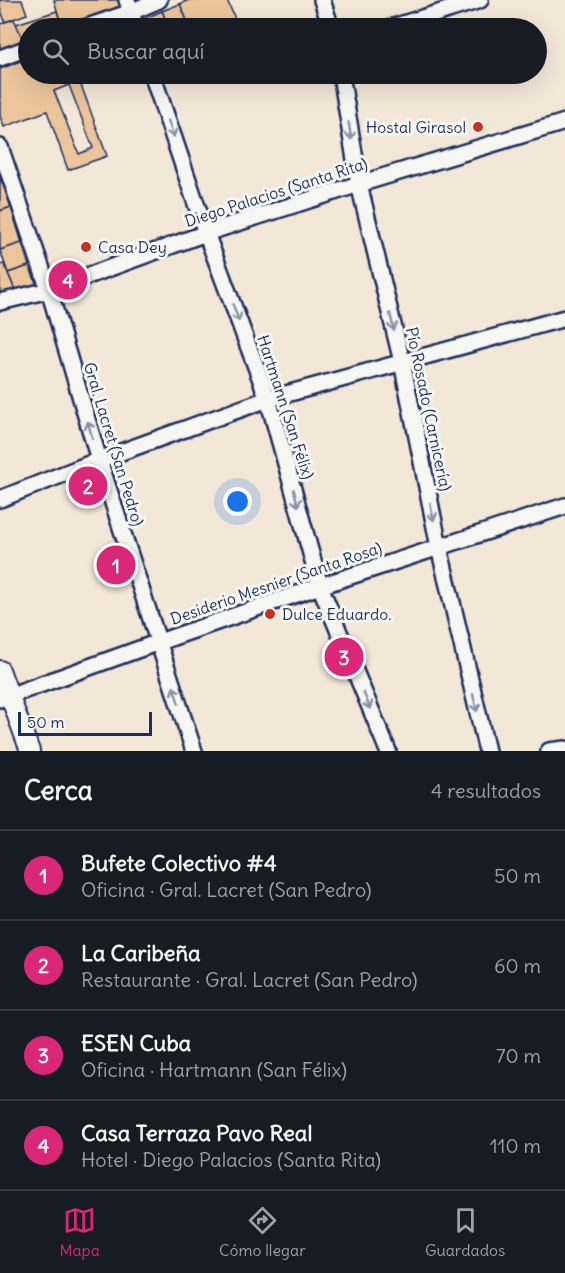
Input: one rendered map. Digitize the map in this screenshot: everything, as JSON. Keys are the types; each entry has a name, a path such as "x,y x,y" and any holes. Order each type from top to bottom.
{"street":[{"path":"104,18 129,6 159,0"},
{"path":"322,0 328,18"},
{"path":"422,18 480,0"},
{"path":"0,57 18,51"},
{"name":"Hartmann (San Félix)","path":"155,84 206,233 268,399 320,586 388,751"},
{"name":"Pío Rosado (Carnicería)","path":"343,84 359,184 402,362 439,547 487,751"},
{"name":"Diego Palacios (Santa Rita)","path":"0,302 49,290 206,233 359,184 565,122"},
{"name":"Gral. Lacret (San Pedro)","path":"0,147 49,290 99,460 194,751"},
{"path":"0,499 99,460 268,399 565,318"},
{"name":"Desiderio Mesnier (Santa Rosa)","path":"5,697 320,586 565,506"},
{"path":"0,670 5,697 30,751"},
{"path":"549,751 565,748"}],"building":[{"path":"0,0 22,0 27,14 5,22"},
{"path":"54,0 120,0 123,9 97,18 59,18"},
{"path":"189,0 227,0 235,18 186,18 180,4"},
{"path":"180,4 186,18 165,18 162,11"},
{"path":"57,11 59,18 35,18"},
{"path":"162,11 165,18 146,18"},
{"path":"14,19 18,28 18,44 0,51 0,24"},
{"path":"18,62 18,84 84,84 81,85 107,156 68,170 47,111 4,127 0,116 0,69","holes":["69,85 93,148 79,154 54,91"]},
{"path":"0,176 11,207 0,211"},
{"path":"11,207 22,243 0,250 0,211"},
{"path":"22,243 29,266 8,273 0,250"},
{"path":"4,264 16,292 0,297 0,265"},
{"path":"29,266 37,285 16,292 8,273"}],"place":[{"name":"Hostal Girasol","path":"478,127"},
{"name":"Casa Dey","path":"86,247"},
{"name":"Casa Terraza Pavo Real","path":"68,280"},
{"name":"La Caribeña","path":"88,486"},
{"name":"Bufete Colectivo #4","path":"116,565"},
{"name":"Dulce Eduardo.","path":"270,614"},
{"name":"ESEN Cuba","path":"344,657"}]}
